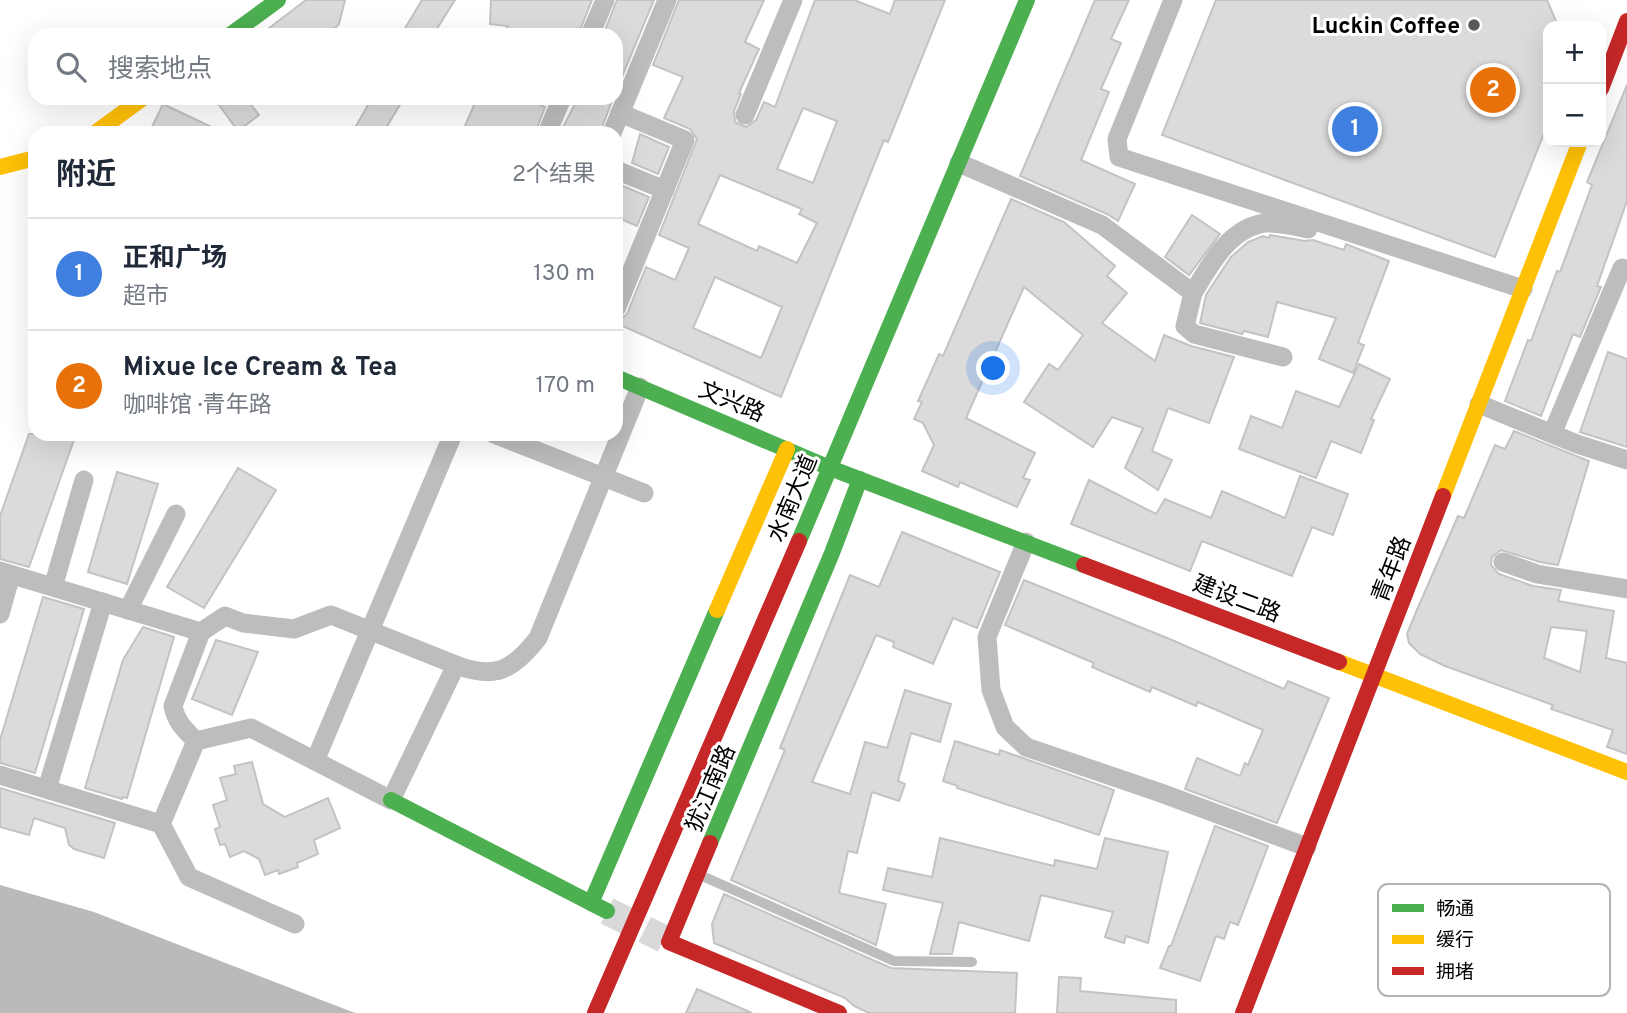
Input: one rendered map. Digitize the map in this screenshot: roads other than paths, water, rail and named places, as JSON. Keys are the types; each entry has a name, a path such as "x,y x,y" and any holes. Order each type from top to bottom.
{"street":[{"path":"240,28 278,0"},
{"path":"593,28 605,0"},
{"path":"615,126 667,0"},
{"path":"745,115 793,0"},
{"name":"水南大道","path":"595,1013 799,541 1027,0"},
{"path":"1173,0 1117,139 1119,157 1524,289"},
{"path":"1603,84 1627,21"},
{"path":"105,126 133,105"},
{"path":"550,126 559,105"},
{"path":"620,113 685,140 623,292"},
{"name":"青年路","path":"1243,1013 1578,147"},
{"path":"0,167 28,160"},
{"path":"959,163 1102,225 1193,293"},
{"path":"623,173 665,190"},
{"path":"1283,358 1194,334 1185,326 1193,293 1223,247 1250,227 1267,223 1388,245"},
{"path":"1552,434 1622,268"},
{"name":"文兴路","path":"623,380 830,468"},
{"path":"623,430 640,387"},
{"path":"1479,404 1552,434 1627,460"},
{"path":"315,761 450,441"},
{"path":"512,441 644,494"},
{"path":"197,741 175,717 173,706 201,632 225,616 243,623 294,629 331,615 479,673 500,671 512,664 538,638 619,441"},
{"path":"591,903 787,449"},
{"name":"建设二路","path":"830,468 1627,772"},
{"name":"犹江南路","path":"839,1013 666,941 698,874 827,566 860,479"},
{"path":"53,587 84,480"},
{"path":"128,610 176,514"},
{"path":"1026,542 987,637 991,690 1005,727 1026,747 1307,847"},
{"path":"1503,562 1537,574 1627,589"},
{"path":"0,614 6,573 201,632"},
{"path":"47,789 103,602"},
{"path":"391,800 456,665"},
{"path":"197,741 251,728 607,911"},
{"path":"161,824 197,741"},
{"path":"0,775 161,824 189,877 295,924"}],"lane":[{"path":"698,874 894,961 972,962"}],"tunnel":[{"path":"607,911 664,939"}],"place":[{"name":"Luckin Coffee","path":"1474,25"},
{"name":"Mixue Ice Cream & Tea","path":"1493,90"},
{"name":"正和广场","path":"1355,129"}]}
